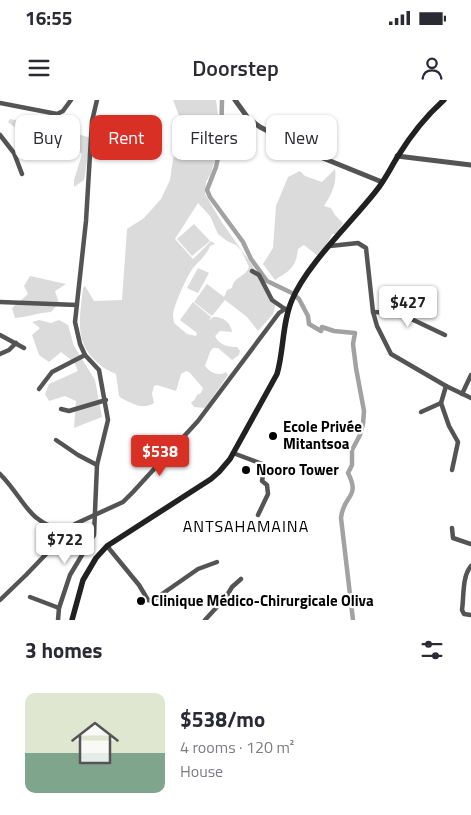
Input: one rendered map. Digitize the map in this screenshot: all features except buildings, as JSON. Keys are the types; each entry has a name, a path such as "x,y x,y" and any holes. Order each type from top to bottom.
{"main road":[{"path":"72,620 83,580 92,563 107,546 210,479 226,464 277,374 281,362 287,309 294,295 305,277 356,217 429,114 444,100"}],"street":[{"path":"0,103 57,114 63,111 72,100"},
{"path":"58,620 70,576 94,535 98,465 108,420 106,400 99,370 85,355 80,344 76,322 86,220 92,121 97,100"},
{"path":"235,100 248,118 260,126 308,152 382,182"},
{"path":"0,135 12,149 22,174"},
{"path":"398,156 471,165"},
{"path":"330,246 358,243 366,248 373,312 377,326 391,354 446,386 471,398"},
{"path":"252,271 259,275 272,300 287,309"},
{"path":"0,302 78,305"},
{"path":"0,600 75,524 123,502 133,492 198,422 279,313 287,309"},
{"path":"373,312 395,313 444,335"},
{"path":"0,335 24,348"},
{"path":"0,354 9,350 16,343"},
{"path":"39,389 52,372 85,355"},
{"path":"462,394 471,375"},
{"path":"446,386 441,403 449,426 458,442 452,470"},
{"path":"61,409 69,411 106,400"},
{"path":"422,412 441,403"},
{"path":"56,440 78,455 98,465"},
{"path":"233,453 265,466 262,481 267,485 268,494 258,515"},
{"path":"0,474 25,508 36,518 52,528 67,531"},
{"path":"452,528 453,538 471,544"},
{"path":"107,546 138,584 148,600 152,601 198,569 217,562"},
{"path":"471,566 465,580 462,610 464,614 471,615"},
{"path":"205,620 241,579"},
{"path":"30,597 60,608"}],"shaded area":[{"path":"173,100 216,100 218,115 179,115"},
{"path":"10,119 15,120 15,127 8,122"},
{"path":"80,135 90,138 90,144 84,180 74,187 74,180 82,154 80,152"},
{"path":"173,160 215,160 206,182 205,194 276,304 273,314 258,331 247,317 225,300 212,316 194,302 207,284 224,297 227,290 232,288 235,281 249,267 241,250 218,234 210,216 198,203 175,239 193,259 211,241 215,244 210,246 188,277 174,311 174,323 187,334 196,336 197,333 180,320 193,302 211,317 209,321 213,317 217,317 228,323 232,332 220,331 215,336 221,343 237,347 240,351 239,355 232,360 218,348 213,348 210,352 205,366 214,373 226,372 228,375 205,408 194,407 191,403 201,393 203,388 186,371 181,374 176,391 157,385 154,386 152,394 154,403 150,405 141,406 121,398 119,396 116,374 103,367 91,356 85,347 80,329 83,288 85,286 94,301 122,300 127,229 144,218 161,199 170,180"},
{"path":"335,169 333,188 324,206 331,208 343,223 336,234 332,234 318,256 304,245 298,249 292,268 275,280 263,264 273,248 276,206 288,177 300,171 305,176 322,182"},
{"path":"194,224 210,241 192,256 177,239"},
{"path":"198,268 209,273 198,293 187,288"},
{"path":"30,276 66,284 55,291 59,303 51,312 15,318 12,308 28,294 24,286"},
{"path":"39,320 51,323 59,320 68,325 74,346 95,380 102,417 74,428 76,401 65,396 49,401 45,394 49,384 78,371 74,362 61,352 49,362 39,355 32,335 40,328 32,322"}],"waterway":[{"path":"222,100 221,143 216,167 207,190 210,197 243,242 251,259 267,281 292,293 299,299 308,316 309,324 321,331 322,327 334,331 355,333 353,344 364,411 363,424 360,435 352,450 352,465 348,473 352,481 352,492 342,510 341,518 353,620"}],"place":[{"name":"Ecole Privée Mitantsoa","path":"273,436"},
{"name":"Nooro Tower","path":"246,470"},
{"name":"Clinique Médico-Chirurgicale Oliva","path":"141,601"}],"district":[{"name":"ANTSAHAMAINA","path":"246,526"}]}
